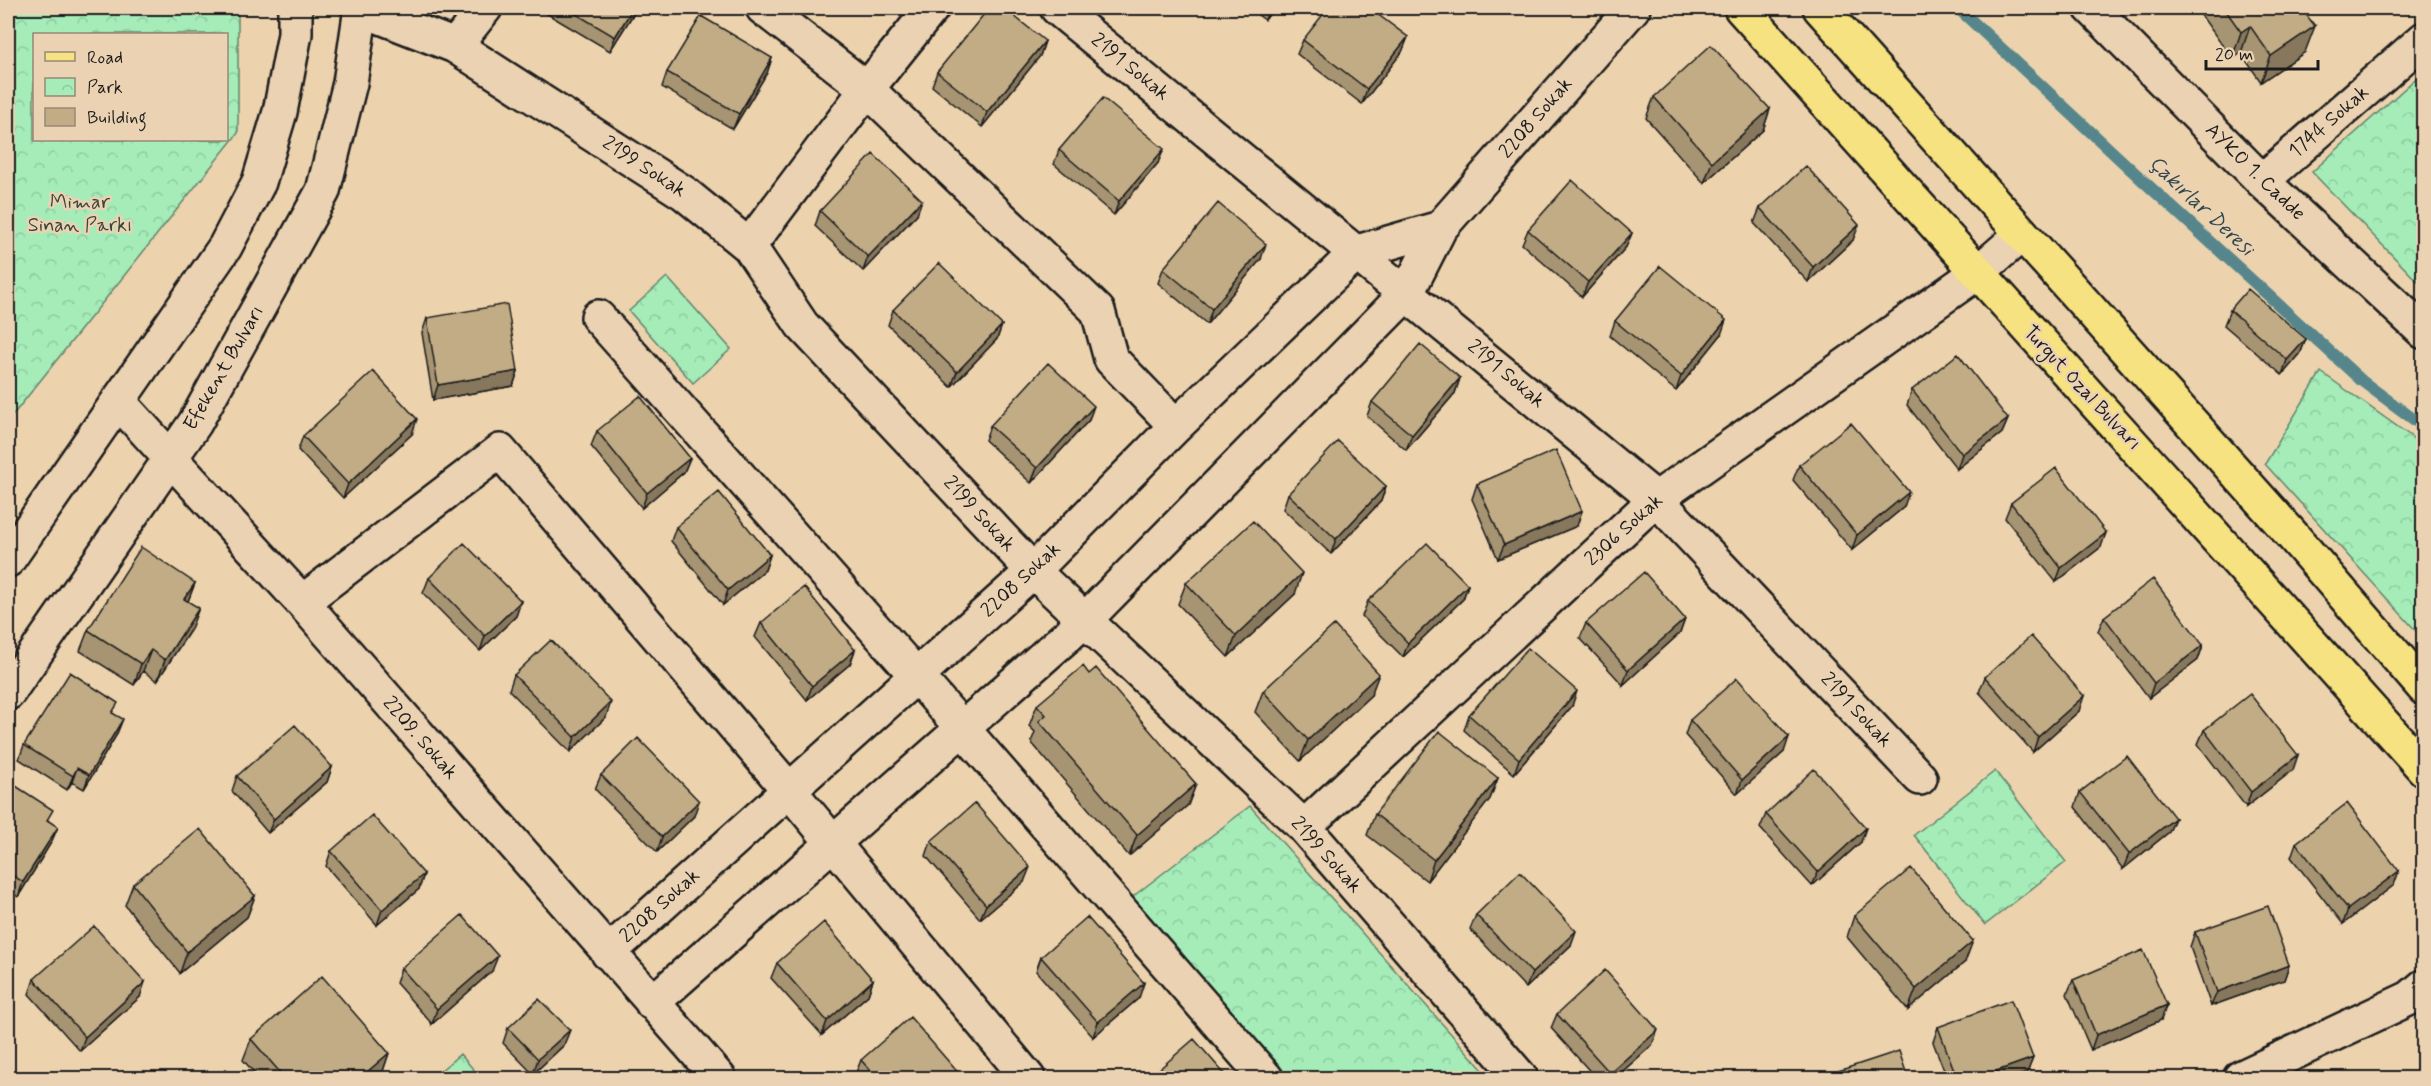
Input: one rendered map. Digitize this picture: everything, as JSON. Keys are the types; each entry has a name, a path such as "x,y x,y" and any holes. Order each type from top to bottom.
{"main road":[{"name":"Turgut Ozal Bulvarı","path":"1741,8 2424,769"},
{"path":"1820,8 2292,535 2424,688"}],"street":[{"path":"8,560 225,247 259,182 280,112 295,34 295,8"},
{"path":"360,8 455,46"},
{"name":"Efekent Bulvarı","path":"8,693 195,423 323,191 350,83 360,8"},
{"path":"423,8 455,46"},
{"path":"455,46 485,8"},
{"path":"764,8 867,89 1098,310 1111,359 1176,426"},
{"path":"749,246 867,89 932,8"},
{"name":"2191 Sokak","path":"1057,8 1656,499 1920,778"},
{"name":"2208 Sokak","path":"652,1003 1084,621 1407,293 1440,228 1633,8"},
{"name":"AYKO 1. Cadde","path":"2091,8 2262,181 2424,332"},
{"name":"1744 Sokak","path":"2262,181 2424,39"},
{"name":"2199 Sokak","path":"455,46 684,193 749,246 802,325 1033,571 1304,827 1521,1078"},
{"name":"2208 Sokak","path":"608,953 1033,571 1176,426 1357,252 1440,228"},
{"name":"2306 Sokak","path":"1304,827 1656,499 1977,273 2022,234"},
{"path":"598,317 916,675 1266,1078"},
{"name":"2209. Sokak","path":"118,400 302,603 719,1078"},
{"path":"302,603 500,451 789,790 1028,1078"},
{"path":"2240,1078 2410,998 2424,986"}],"green space":[{"name":"Mimar Sinan Parkı","path":"8,8 238,8 238,133 8,421"},
{"path":"2423,72 2424,270 2417,281 2312,172"},
{"path":"667,277 731,349 693,383 629,311"},
{"path":"2321,372 2423,445 2424,630 2419,634 2265,464"},
{"path":"1995,771 2066,862 1985,925 1914,835"},
{"path":"1250,806 1490,1078 1284,1078 1131,898"},
{"path":"460,1054 481,1078 432,1078"}],"building":[{"path":"566,8 633,8 615,37"},
{"path":"989,8 1004,8 1045,41 987,112 937,72"},
{"path":"1328,8 1369,8 1408,37 1367,89 1303,40"},
{"path":"2224,8 2290,8 2294,12 2301,8 2315,26 2271,56 2250,26 2241,32"},
{"path":"701,16 772,58 739,114 667,72"},
{"path":"1711,45 1770,109 1712,162 1654,97"},
{"path":"1103,98 1164,149 1119,201 1059,150"},
{"path":"873,154 922,200 868,257 820,211"},
{"path":"1806,166 1859,225 1813,267 1760,208"},
{"path":"1572,180 1632,233 1588,282 1528,230"},
{"path":"1218,203 1266,244 1212,309 1163,269"},
{"path":"939,263 1002,325 957,372 893,310"},
{"path":"1660,266 1726,320 1681,376 1615,321"},
{"path":"2248,289 2306,339 2287,360 2230,310"},
{"path":"507,304 518,371 438,385 427,318"},
{"path":"1420,344 1460,378 1412,435 1372,402"},
{"path":"1958,354 2008,419 1962,454 1912,390"},
{"path":"1048,363 1094,406 1037,468 990,426"},
{"path":"373,371 417,419 348,484 303,436"},
{"path":"640,396 690,458 647,493 597,431"},
{"path":"1851,423 1909,492 1857,535 1799,465"},
{"path":"1338,441 1386,486 1336,539 1288,494"},
{"path":"1556,450 1582,511 1504,545 1477,484"},
{"path":"2056,468 2106,533 2061,568 2011,503"},
{"path":"719,492 770,555 728,590 676,527"},
{"path":"1253,521 1302,573 1236,636 1186,583"},
{"path":"464,543 521,601 485,636 429,578"},
{"path":"1427,543 1468,585 1408,643 1368,601"},
{"path":"141,547 195,583 184,599 199,608 165,660 151,650 141,664 88,630"},
{"path":"1644,572 1685,619 1628,670 1586,623"},
{"path":"2153,579 2203,645 2154,683 2104,617"},
{"path":"804,587 855,650 812,686 761,623"},
{"path":"1334,625 1379,674 1308,740 1263,691"},
{"path":"2031,636 2084,696 2038,737 1985,677"},
{"path":"551,640 611,702 575,737 514,675"},
{"path":"1528,648 1577,691 1519,759 1469,715"},
{"path":"1083,666 1089,674 1096,668 1196,784 1137,835 1039,721 1046,715 1037,705"},
{"path":"70,672 118,703 112,713 123,719 89,775 77,768 73,776 24,745"},
{"path":"1737,678 1789,737 1742,780 1690,720"},
{"path":"2250,694 2298,755 2251,792 2204,730"},
{"path":"295,725 332,767 274,819 237,776"},
{"path":"1439,731 1498,778 1434,860 1375,814"},
{"path":"638,738 699,801 662,837 601,775"},
{"path":"2127,756 2175,818 2129,854 2080,792"},
{"path":"1814,769 1866,828 1818,872 1766,814"},
{"path":"8,781 53,810 47,820 58,827 23,882 12,875 8,883"},
{"path":"975,803 1030,867 986,905 931,841"},
{"path":"2347,803 2399,871 2348,909 2296,843"},
{"path":"372,815 424,874 382,910 331,851"},
{"path":"200,829 255,896 187,952 133,884"},
{"path":"1911,868 1973,941 1916,989 1854,916"},
{"path":"1520,872 1576,931 1532,973 1476,915"},
{"path":"2268,906 2289,965 2217,992 2195,932"},
{"path":"462,915 498,956 437,1009 401,968"},
{"path":"1087,917 1144,983 1098,1022 1041,957"},
{"path":"824,922 873,980 827,1021 777,963"},
{"path":"94,926 145,982 85,1037 34,979"},
{"path":"2143,950 2167,1005 2096,1035 2073,980"},
{"path":"1605,970 1658,1030 1610,1073 1557,1014"},
{"path":"322,976 389,1053 360,1078 285,1078 251,1039"},
{"path":"539,999 570,1030 538,1059 508,1028"},
{"path":"2011,1000 2033,1058 1977,1078 1957,1078 1938,1027"},
{"path":"910,1017 961,1076 959,1078 877,1078 861,1060"},
{"path":"1194,1039 1228,1078 1149,1078"},
{"path":"1899,1051 1908,1078 1824,1078 1823,1076"},
{"path":"225,1070 234,1078 216,1078"}],"waterway":[{"name":"Çakırlar Deresi","path":"1958,8 2362,381 2424,427"}]}
